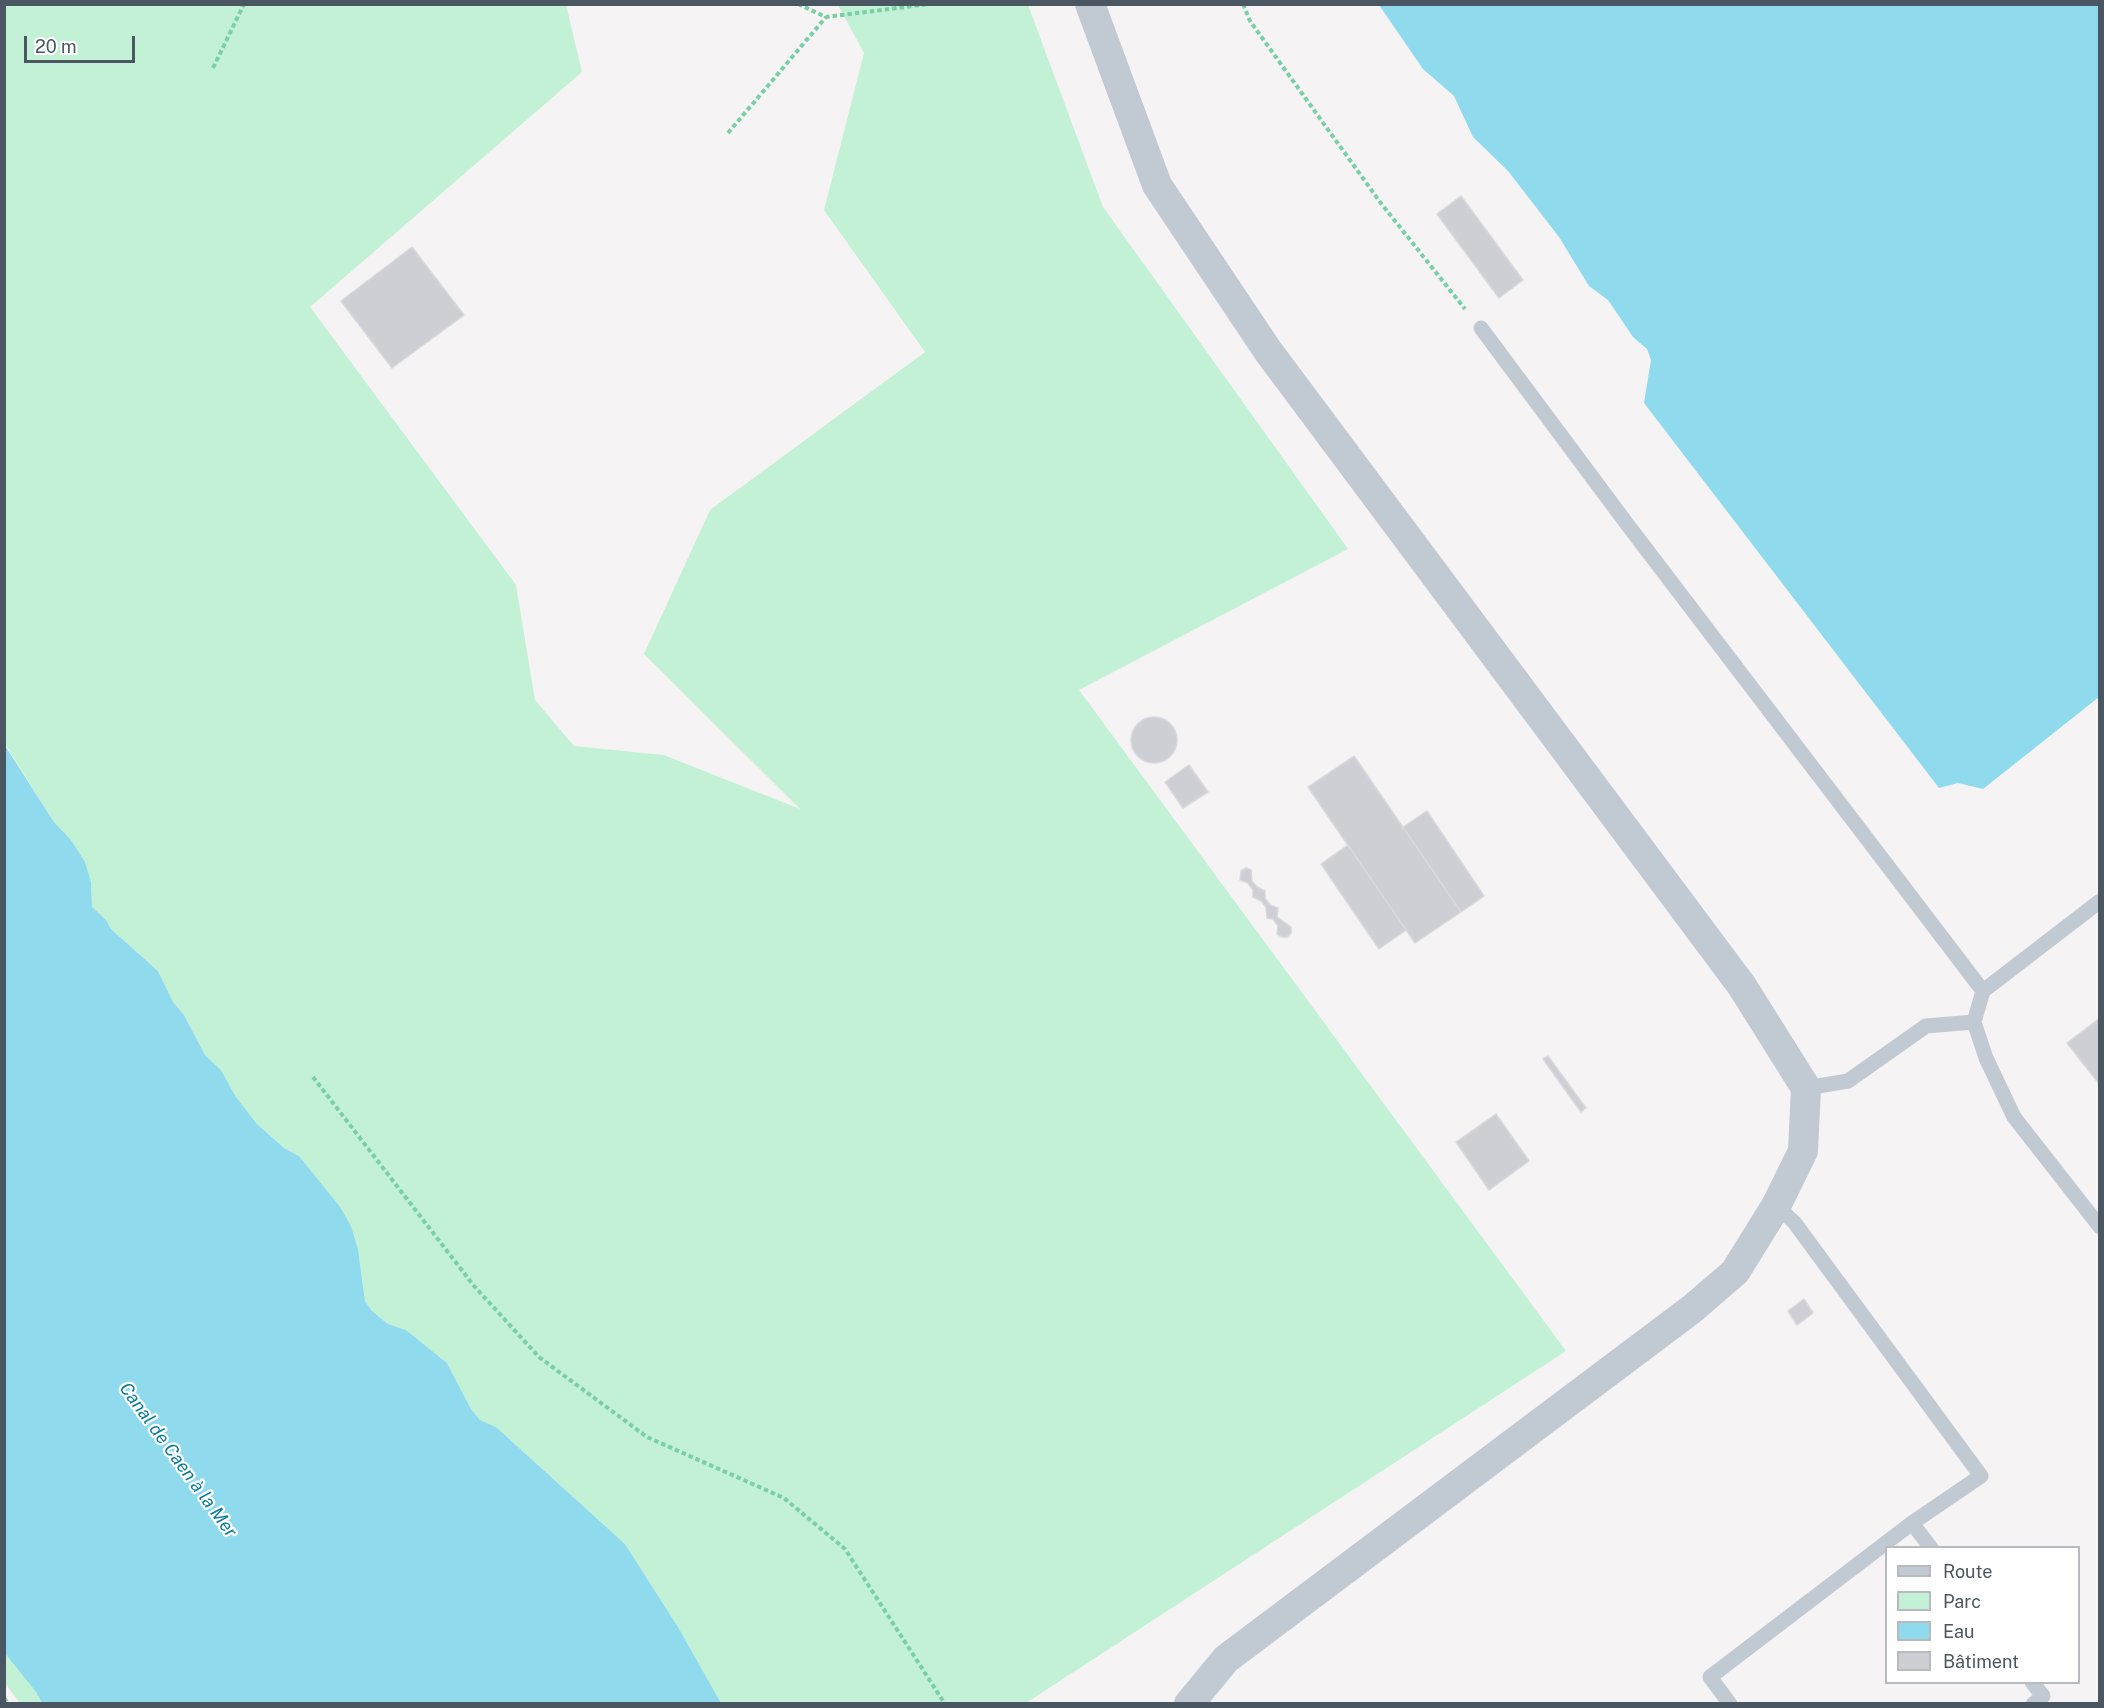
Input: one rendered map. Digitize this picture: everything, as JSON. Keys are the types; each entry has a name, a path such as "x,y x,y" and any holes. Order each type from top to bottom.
{"street":[{"path":"1090,4 1157,185 1268,351 1742,986 1806,1088 1803,1151 1776,1206 1735,1272 1692,1309 1226,1659 1189,1704"}],"lane":[{"path":"1481,328 1627,524 1983,991"},
{"path":"2100,901 1983,991 1974,1022 1986,1058 2014,1117 2100,1227"},
{"path":"1806,1088 1848,1081 1926,1026 1974,1022"},
{"path":"1730,1704 1710,1677 1912,1523 1981,1476 1794,1222 1776,1206"},
{"path":"1912,1523 1929,1546"},
{"path":"2033,1684 2043,1696 2033,1704"}],"path":[{"path":"213,68 244,4"},
{"path":"798,4 826,17 929,4"},
{"path":"1243,4 1250,21 1380,202 1481,328"},
{"path":"728,133 826,17"},
{"path":"313,1077 474,1286 539,1357 647,1437 784,1498 845,1550 945,1704"},
{"path":"4,1698 9,1704"}],"green space":[{"path":"4,5 566,5 582,72 310,307 516,585 535,700 574,746 664,755 800,809 644,654 710,510 925,352 824,210 864,53 838,5 1028,5 1103,207 1348,549 1079,690 1566,1351 1026,1703 721,1703 678,1627 625,1544 496,1427 480,1420 471,1409 447,1363 406,1330 388,1324 372,1311 365,1301 358,1249 351,1226 299,1156 284,1148 257,1124 236,1097 221,1070 205,1055 184,1015 173,1002 158,971 111,929 106,920 92,908 91,882 71,840 54,822 5,744"},
{"path":"5,1652 42,1703 20,1703 5,1683"}],"water":[{"path":"1379,5 2099,5 2099,697 1983,789 1958,783 1939,788 1644,403 1651,360 1647,349 1633,337 1608,300 1589,286 1559,237 1508,171 1473,137 1454,96 1423,69"},
{"name":"Canal de Caen à la Mer","path":"4,744 54,822 71,840 85,862 91,882 92,907 106,920 111,929 158,971 173,1002 184,1015 205,1055 221,1070 236,1097 257,1124 284,1148 299,1156 340,1207 351,1226 358,1249 365,1301 372,1311 388,1324 406,1330 447,1363 471,1409 480,1420 496,1427 625,1544 678,1627 721,1703 42,1703 4,1652"}],"building":[{"path":"1461,196 1523,280 1499,298 1437,214"},
{"path":"412,247 464,315 392,368 341,301"},
{"path":"1154,717 1163,718 1170,724 1176,731 1176,749 1170,756 1163,762 1154,763 1145,762 1138,756 1132,749 1131,740 1132,731 1138,724 1145,718"},
{"path":"1354,756 1461,912 1415,943 1308,787"},
{"path":"1189,765 1208,792 1183,808 1165,782"},
{"path":"1427,811 1484,896 1461,912 1403,827"},
{"path":"1348,845 1406,930 1379,949 1321,864"},
{"path":"1246,868 1251,870 1252,881 1265,891 1265,898 1270,905 1278,908 1277,917 1291,927 1291,933 1287,937 1277,934 1278,926 1273,919 1267,918 1266,907 1253,897 1253,890 1248,883 1240,880 1241,871"},
{"path":"2100,1018 2100,1085 2067,1043"},
{"path":"1548,1056 1586,1108 1581,1112 1543,1059"},
{"path":"1496,1114 1529,1161 1489,1190 1456,1142"},
{"path":"1804,1299 1813,1313 1797,1325 1788,1311"}]}
